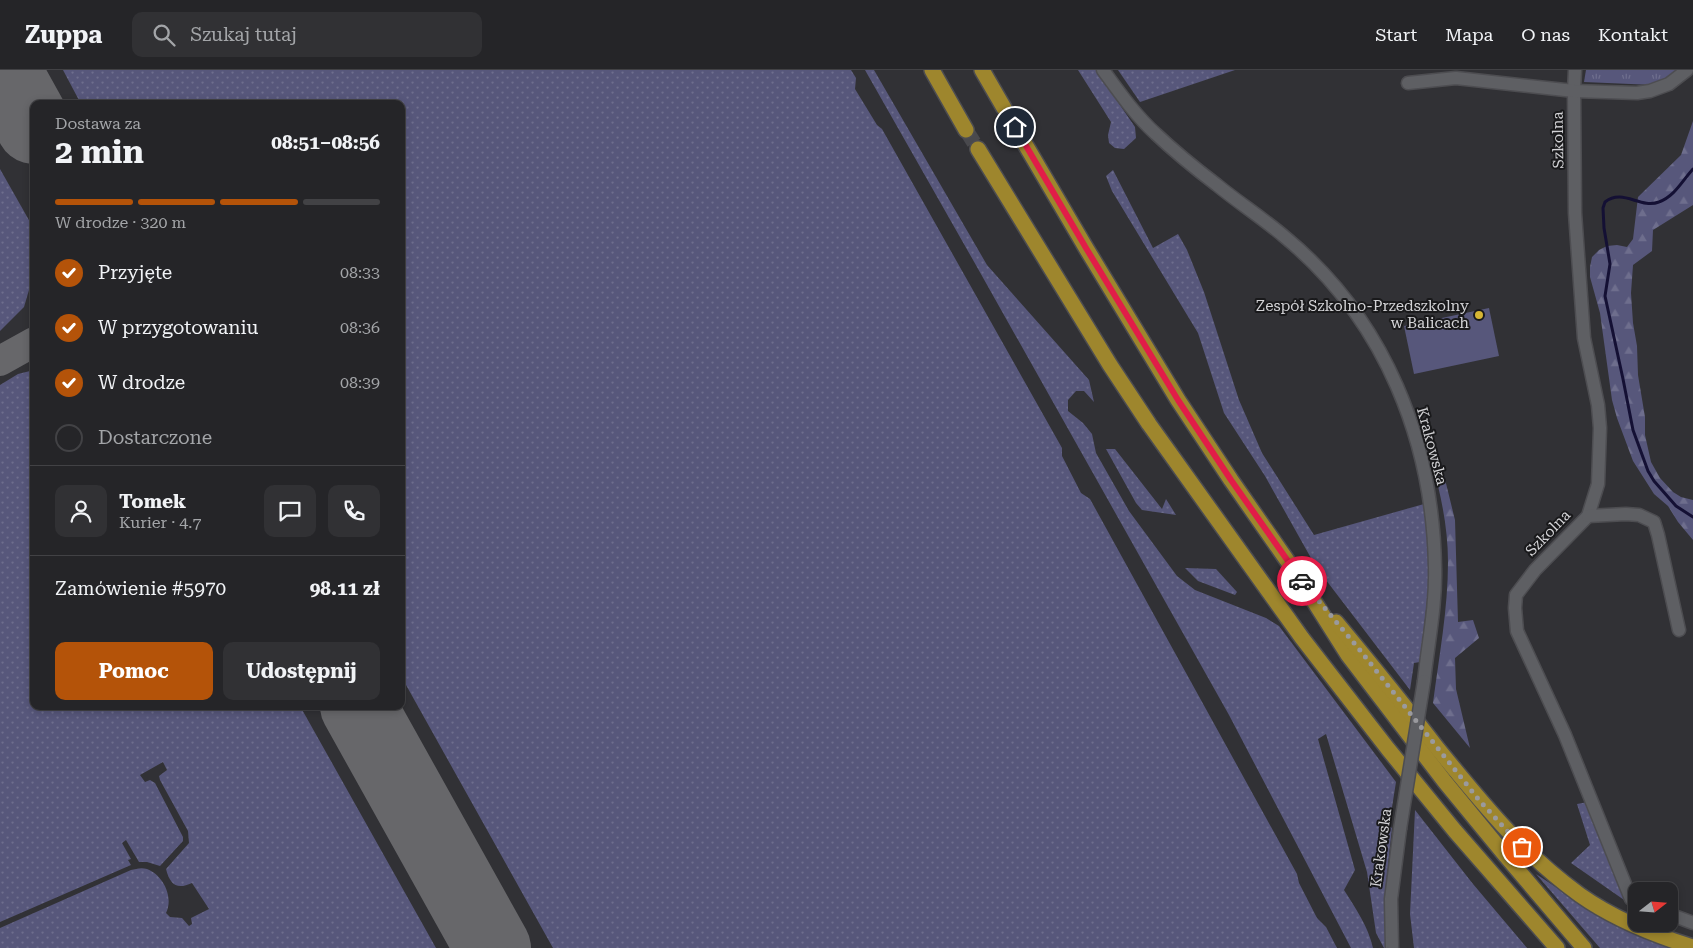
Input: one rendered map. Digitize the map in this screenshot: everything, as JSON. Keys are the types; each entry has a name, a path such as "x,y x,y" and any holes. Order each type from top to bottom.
{"highway":[{"path":"932,70 966,130"},
{"path":"982,70 1004,108"},
{"path":"1015,127 1178,400 1300,579 1348,656 1493,841 1584,948"},
{"path":"978,149 1110,365 1149,424 1302,638 1394,757 1556,948"},
{"path":"1300,579 1359,649 1479,800 1522,847 1570,888 1603,910 1646,930 1693,947"}],"street":[{"name":"Krakowska","path":"1103,70 1126,101 1155,133 1217,185 1286,237 1317,265 1358,315 1386,360 1398,385 1426,479 1432,520 1435,588 1424,681 1400,829 1391,899 1392,948"},
{"name":"Szkolna","path":"1575,70 1575,213 1584,338 1598,405 1600,428 1598,484 1588,516 1535,570 1516,595 1515,608 1517,631 1565,735 1628,892"},
{"path":"1408,83 1456,78 1574,90 1637,93 1650,91 1669,84 1687,70"},
{"path":"1588,516 1639,515 1654,522 1678,630"},
{"path":"1678,917 1693,923"}],"green space":[{"path":"63,70 851,70 856,78 855,89 877,125 882,129 1062,448 1062,456 1081,493 1090,499 1297,874 1299,883 1317,918 1326,927 1337,948 553,948 405,683 405,100 79,100"},
{"path":"865,70 874,70 987,265 1089,380 1094,402 1084,391 1076,391 1068,400 1068,411 1083,423 1092,434 1096,453 1129,511 1177,576 1195,590 1266,618 1279,626 1396,782 1389,826 1392,828 1384,902 1387,948 1384,948 1376,933 1367,872 1326,734 1318,739 1355,870 1344,890 1365,925 1373,948 1351,948 1229,715"},
{"path":"1078,70 1096,70 1135,127 1136,138 1124,149 1115,148 1109,143 1108,135 1111,122"},
{"path":"1118,70 1235,70 1140,102"},
{"path":"1586,70 1677,70 1671,77 1654,85 1584,82"},
{"path":"1693,121 1693,205 1653,230 1652,251 1633,265 1631,293 1638,375 1645,417 1645,435 1651,462 1660,478 1673,492 1681,497 1693,500 1693,540 1668,506 1654,494 1633,461 1612,400 1600,313 1590,277 1590,267 1592,257 1599,250 1607,246 1627,247 1633,239 1638,197 1681,155"},
{"path":"0,169 30,222 30,287 24,307 0,331"},
{"path":"1113,170 1153,248 1178,234 1187,250 1204,292 1239,400 1262,453 1314,535 1424,504 1431,547 1428,592 1420,662 1414,663 1410,690 1316,567 1265,476 1224,413 1198,333 1112,191 1106,176"},
{"path":"1489,308 1499,356 1414,374 1404,326"},
{"path":"30,371 30,710 302,710 436,948 0,948 0,928 131,870 143,868 158,876 166,887 169,900 166,913 170,917 182,918 189,926 192,924 191,918 209,909 192,883 182,886 175,885 166,869 189,843 188,831 160,780 159,776 167,770 163,762 140,775 145,782 150,780 155,783 183,837 183,841 160,866 139,862 126,840 122,843 131,859 128,860 131,865 0,922 0,385 18,374"},
{"path":"1106,449 1115,449 1162,509 1166,499 1176,515 1142,510 1136,503"},
{"path":"1432,463 1441,463 1455,520 1458,622 1473,620 1479,638 1455,658 1456,689 1470,748 1433,703 1445,615 1448,562 1443,512"},
{"path":"1185,568 1216,569 1237,592 1235,595 1198,581"},
{"path":"1588,802 1627,902 1571,863 1590,845 1577,804"},
{"path":"1415,810 1473,884 1527,948 1414,948 1410,914"},
{"path":"1536,874 1606,920 1628,930 1628,932 1680,948 1600,948"}],"waterway":[{"path":"1693,169 1670,196 1659,202 1645,203 1618,197 1605,202 1603,208 1610,264 1605,296 1633,430 1648,471 1654,481 1676,506 1693,517"}],"taxiway":[{"path":"0,361 30,344"}],"runway":[{"path":"3,70 30,119"},
{"path":"360,710 493,948"}],"tunnel":[{"path":"1004,108 1015,127"},
{"path":"966,130 978,149"}],"way so far":[{"path":"1302,581 1359,649 1479,800 1522,847"}],"place":[{"name":"Zespół Szkolno-Przedszkolny w Balicach","path":"1479,315"}],"route":[{"path":"1015,127 1178,400 1302,581"}]}
